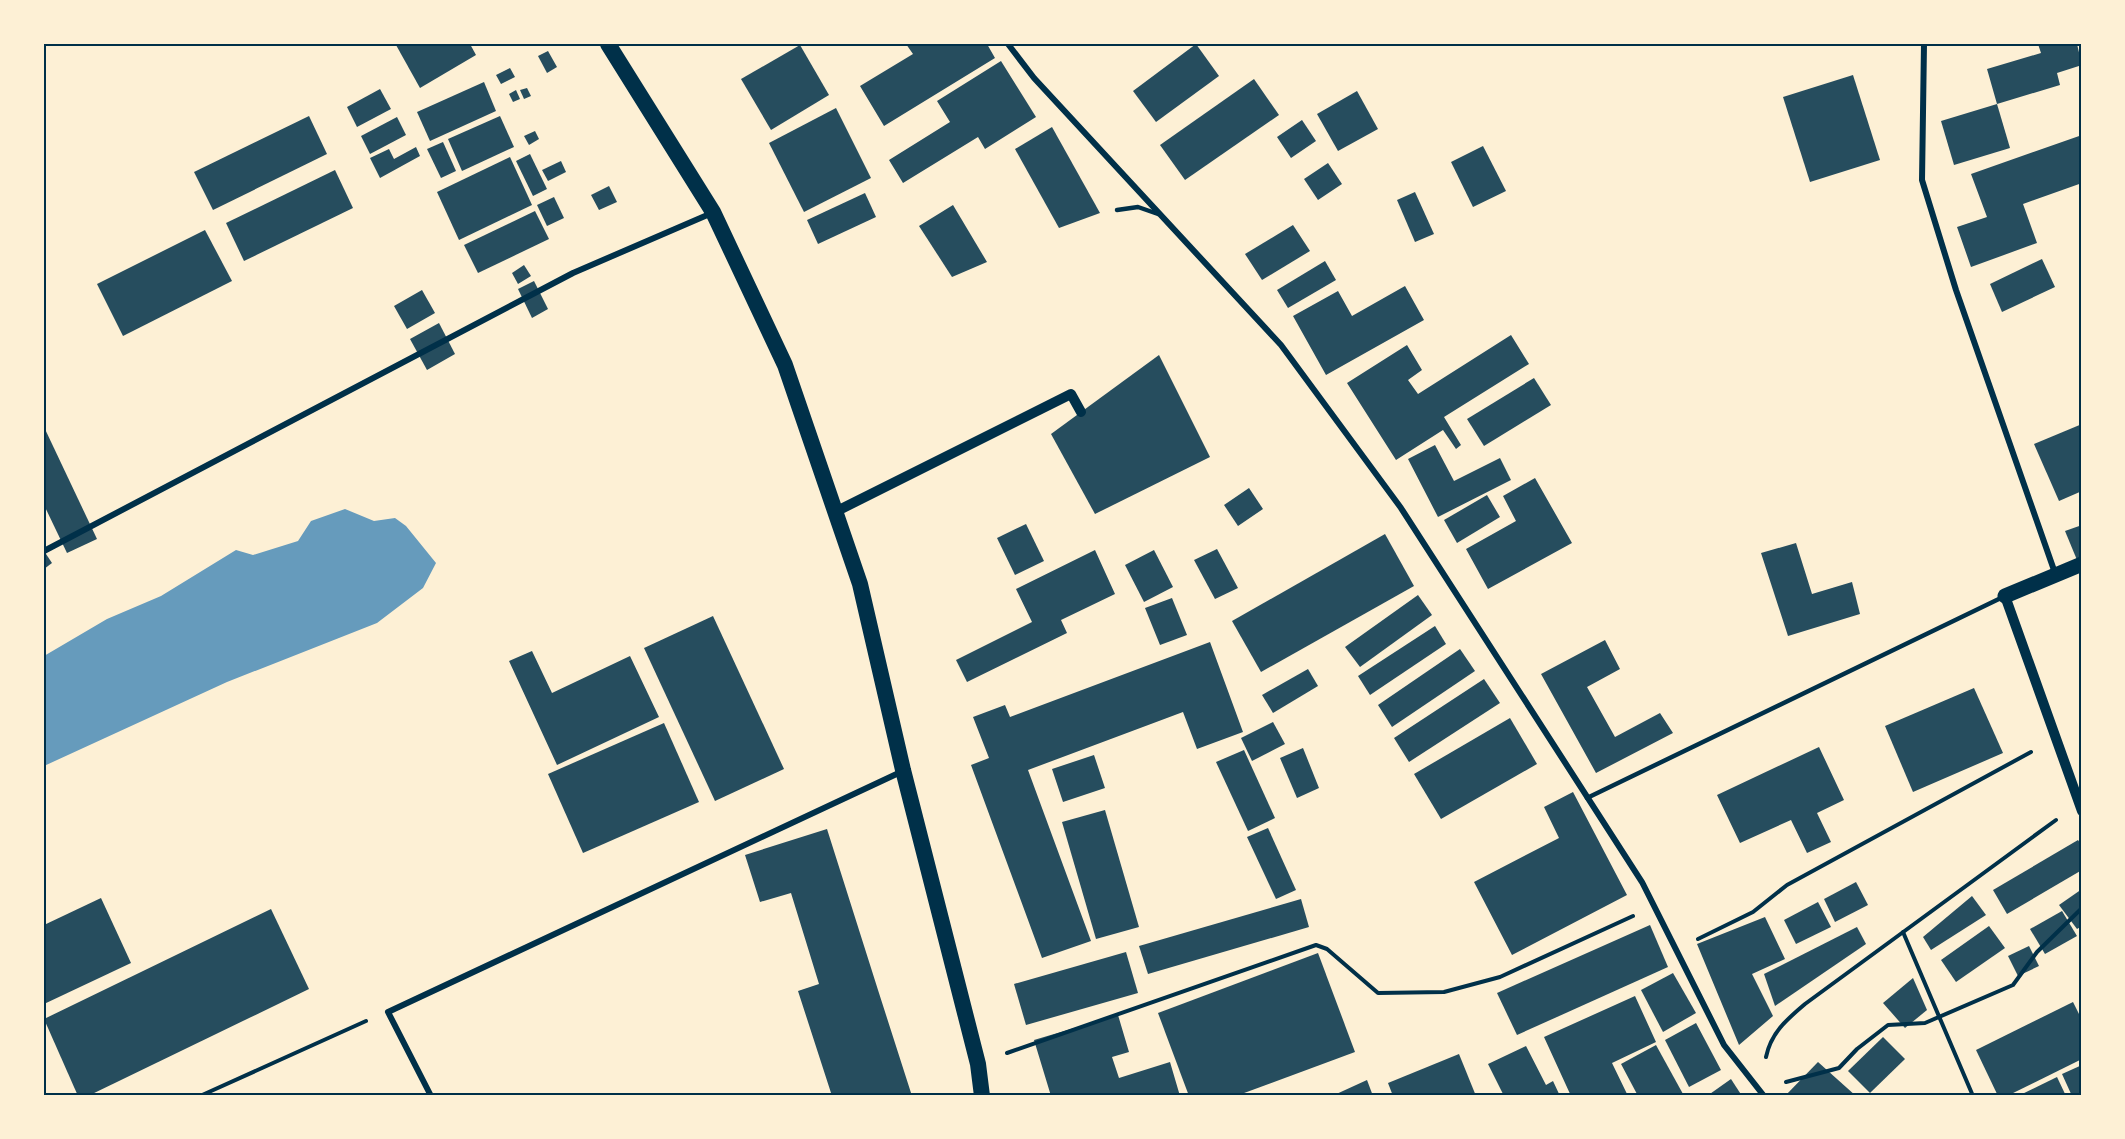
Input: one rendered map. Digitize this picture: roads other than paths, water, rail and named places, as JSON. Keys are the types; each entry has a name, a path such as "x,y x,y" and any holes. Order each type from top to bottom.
{"highway":[{"path":"608,44 712,212 785,365 860,584 903,770 978,1064 982,1095"}],"main road":[{"path":"2005,596 2055,573 2082,564"}],"street":[{"path":"1008,44 1034,78 1281,345 1401,508 1642,882 1724,1044 1764,1095"},
{"path":"1924,44 1922,180 1956,290 2055,573"},
{"path":"44,551 573,273 712,212"},
{"path":"843,508 1071,394 1081,412"},
{"path":"2005,596 2080,808"},
{"path":"431,1095 388,1012 903,770"}],"lane":[{"path":"1117,210 1138,207 1161,215"},
{"path":"1587,798 2005,596"}],"water":[{"path":"345,509 374,521 395,518 406,526 436,563 423,588 377,623 227,682 44,766 44,656 107,619 161,596 236,550 253,555 298,541 311,521"}]}
